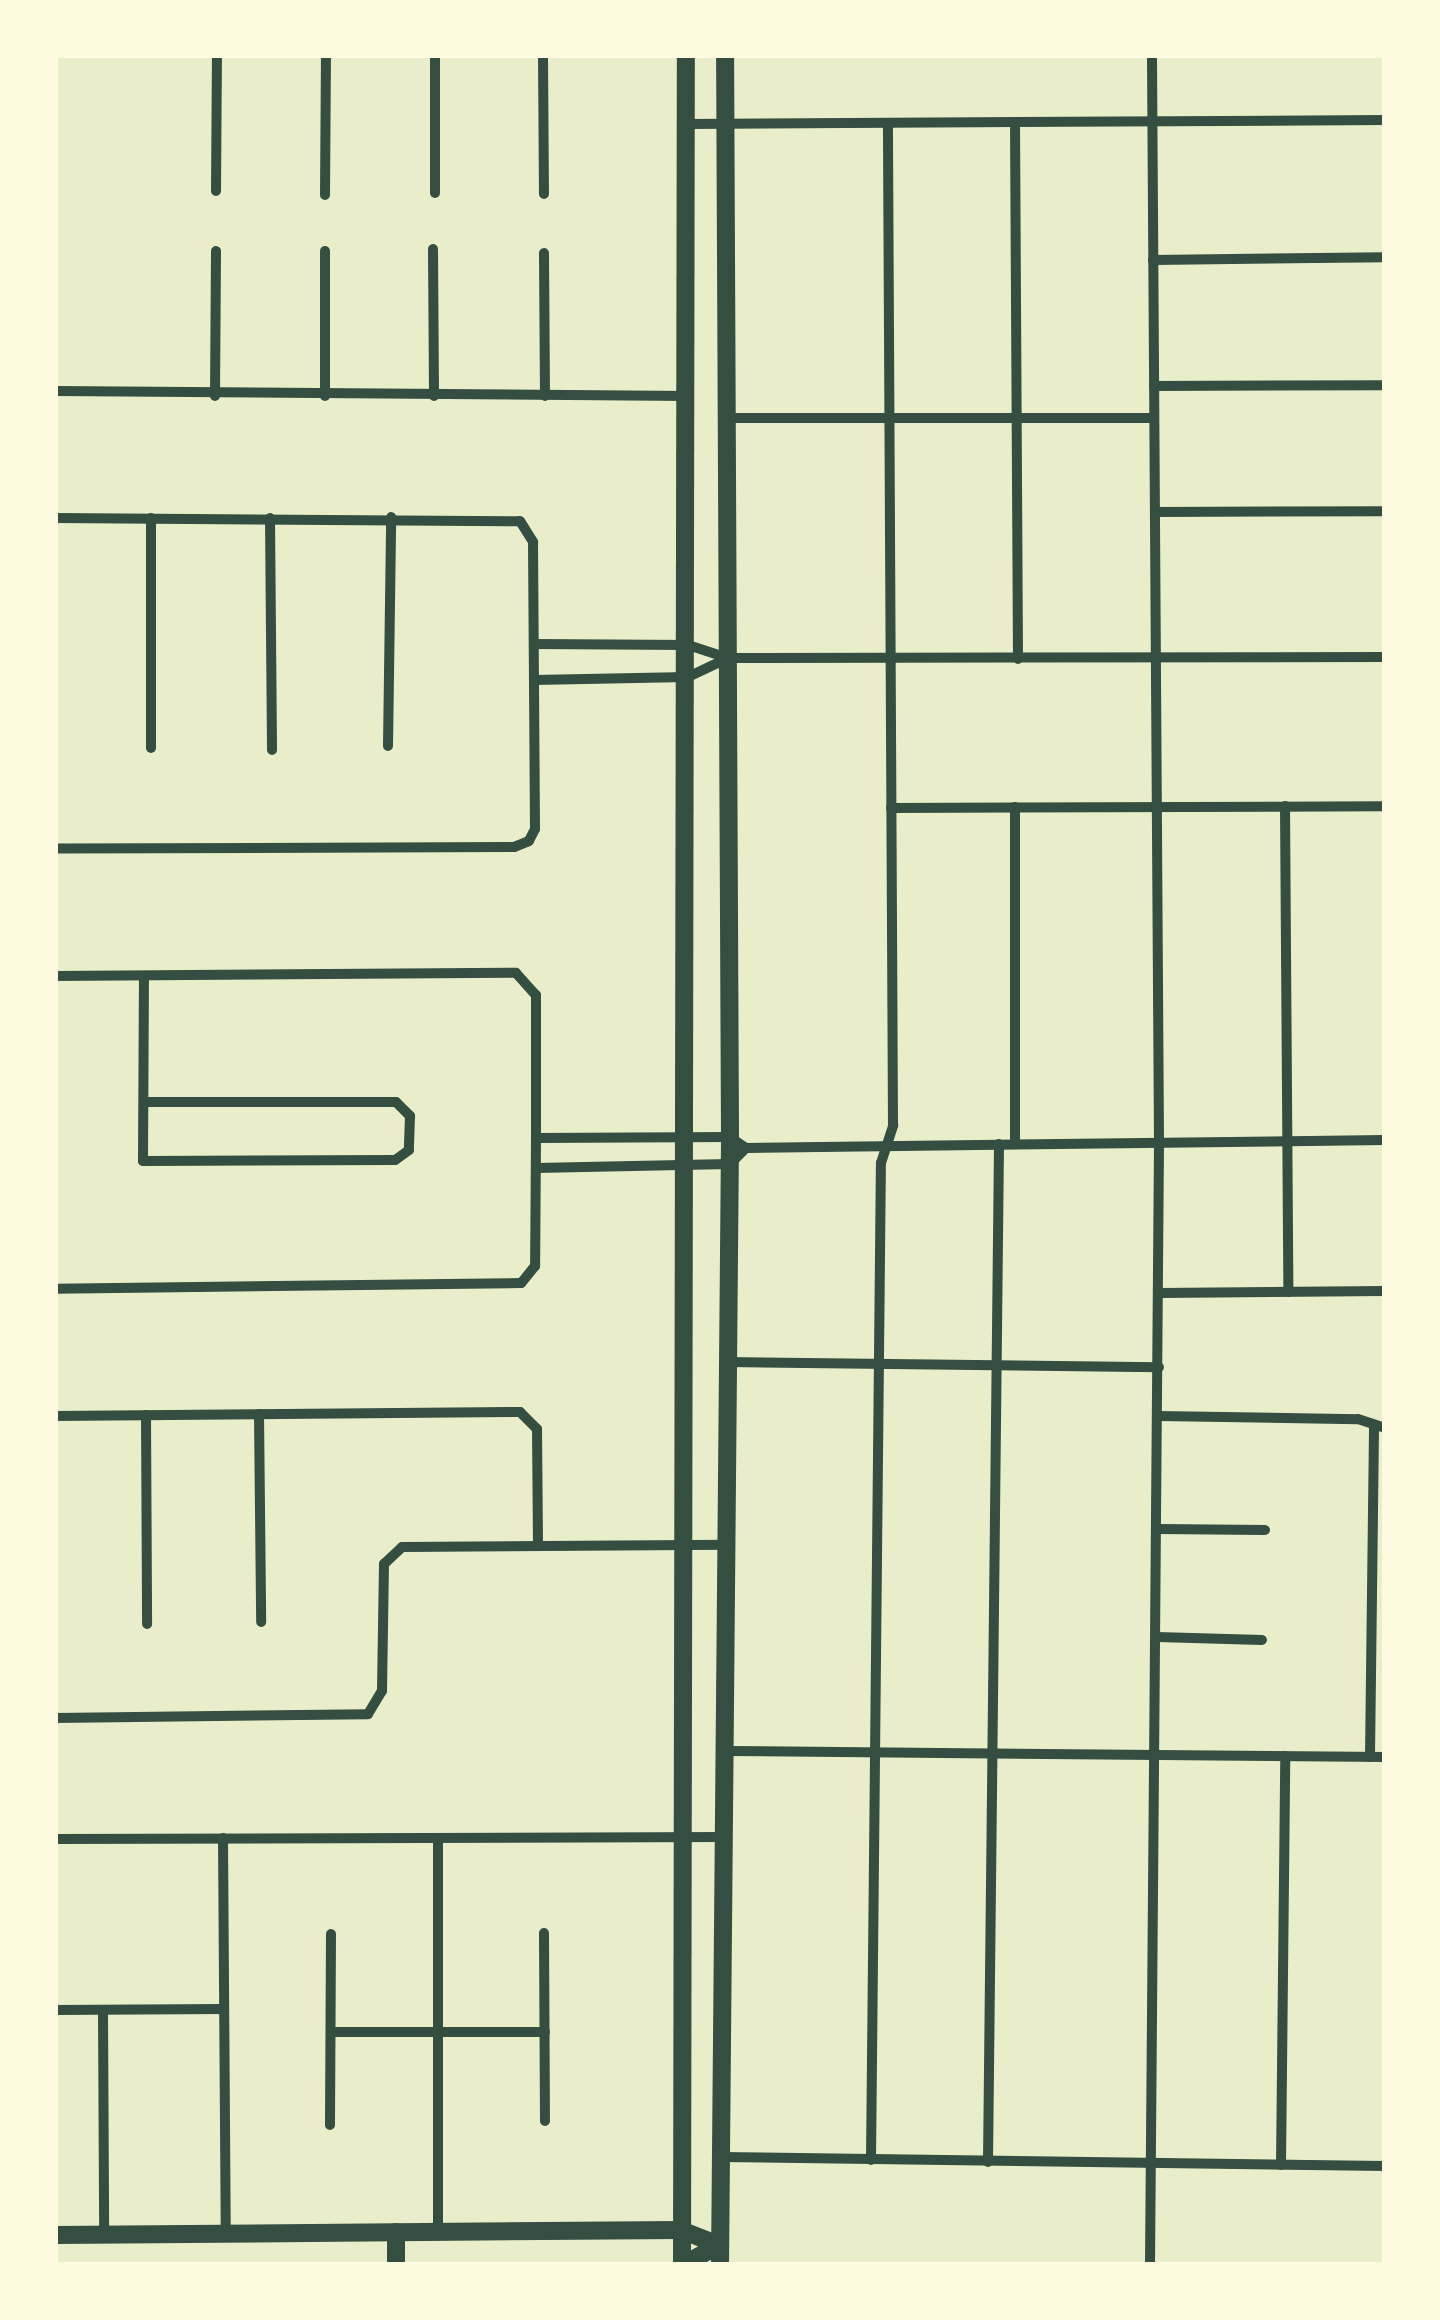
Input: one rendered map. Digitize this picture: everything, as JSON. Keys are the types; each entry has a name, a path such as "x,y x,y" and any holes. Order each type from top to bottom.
{"street":[{"path":"216,191 217,55"},
{"path":"325,195 326,55"},
{"path":"435,55 435,193"},
{"path":"543,55 544,194"},
{"path":"686,55 688,1166 682,2265 719,2245"},
{"path":"720,2265 730,1164 726,55"},
{"path":"1150,2265 1159,1142 1152,55"},
{"path":"687,124 1385,120"},
{"path":"1015,122 1018,659"},
{"path":"871,2160 881,1163 893,1125 888,123"},
{"path":"434,250 434,396"},
{"path":"215,396 216,251"},
{"path":"325,251 325,396"},
{"path":"544,253 545,396"},
{"path":"1153,260 1385,257"},
{"path":"1154,386 1385,385"},
{"path":"55,391 215,396 688,396"},
{"path":"726,418 1154,418"},
{"path":"1155,512 1385,510"},
{"path":"388,746 391,517"},
{"path":"55,518 503,517 526,526 534,542 536,829 523,845 55,849"},
{"path":"151,518 151,748"},
{"path":"270,518 272,750"},
{"path":"534,644 688,644 728,658 1385,658"},
{"path":"534,680 688,677 728,658"},
{"path":"1285,806 1288,1292"},
{"path":"891,808 1385,806"},
{"path":"1014,1144 1015,808"},
{"path":"55,976 522,975 536,995 536,1266 521,1283 55,1288"},
{"path":"144,976 143,1160 395,1160 409,1150 410,1116 396,1102 144,1102"},
{"path":"536,1138 688,1135 730,1137 746,1148 1385,1140"},
{"path":"988,2162 999,1144"},
{"path":"536,1168 730,1164 746,1148"},
{"path":"1158,1293 1385,1291"},
{"path":"728,1362 1158,1367"},
{"path":"259,1414 261,1622"},
{"path":"146,1415 147,1624"},
{"path":"55,1416 526,1415 537,1429 538,1546"},
{"path":"1158,1416 1358,1419 1380,1428 1370,1757"},
{"path":"1158,1529 1265,1530"},
{"path":"55,1718 360,1717 381,1698 382,1570 391,1554 409,1546 727,1545"},
{"path":"1157,1637 1262,1640"},
{"path":"725,1751 1385,1757"},
{"path":"1282,2165 1286,1756"},
{"path":"223,1838 226,2234"},
{"path":"438,1838 438,2232"},
{"path":"55,1839 725,1838"},
{"path":"544,1933 545,2121"},
{"path":"330,2125 331,1934"},
{"path":"55,2010 224,2009"},
{"path":"103,2011 104,2235"},
{"path":"330,2032 545,2032"},
{"path":"720,2157 1385,2166"},
{"path":"55,2235 681,2230 719,2245"},
{"path":"396,2232 396,2265"}]}
